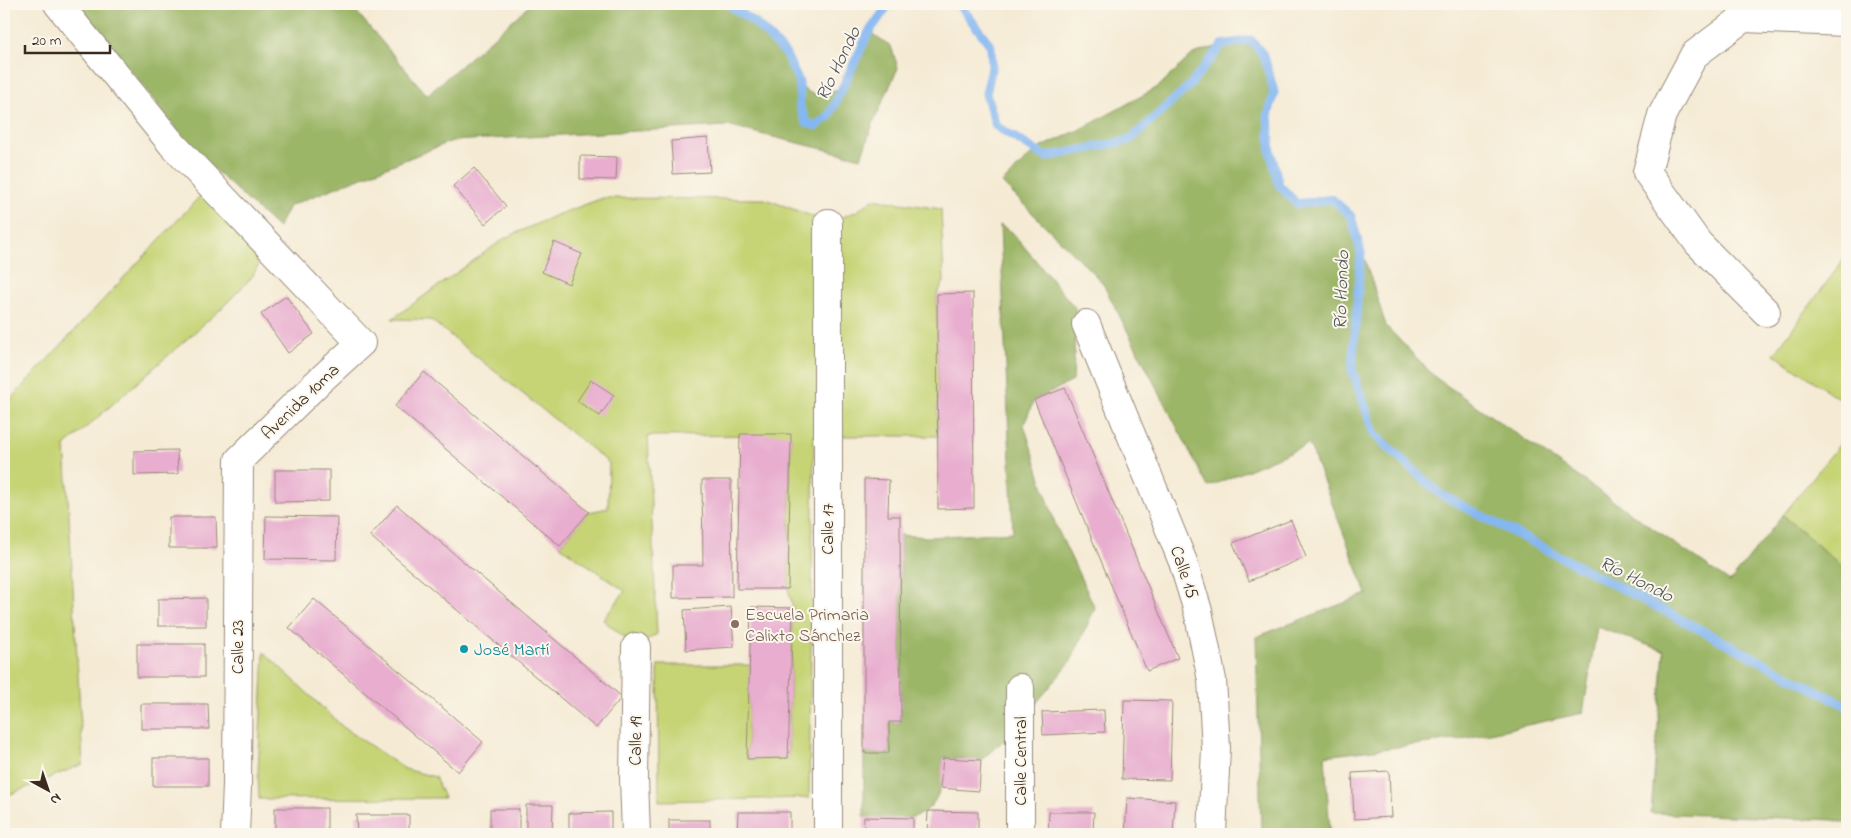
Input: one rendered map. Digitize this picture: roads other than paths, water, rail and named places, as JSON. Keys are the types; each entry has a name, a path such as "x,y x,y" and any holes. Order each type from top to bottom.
{"street":[{"name":"Avenida 10ma","path":"58,4 172,144 362,343 316,384 239,460"},
{"path":"1766,312 1698,244 1647,172 1662,115 1694,55 1743,18 1847,22"},
{"name":"Calle 17","path":"828,223 828,834"},
{"name":"Calle 15","path":"1086,324 1183,562 1198,611 1212,680 1216,748 1212,834"},
{"name":"Calle 23","path":"235,834 239,460"},
{"name":"Calle 19","path":"636,647 634,779 636,834"},
{"name":"Calle Central","path":"1020,688 1020,834"}],"waterway":[{"name":"Río Hondo","path":"728,4 755,23 785,53 799,82 800,107 806,122 816,126 829,116 869,32 889,4"},
{"name":"Río Hondo","path":"959,4 991,46 992,67 986,94 996,126 1046,157 1130,140 1190,85 1222,45 1251,40 1264,56 1274,92 1268,116 1271,153 1279,185 1297,204 1332,199 1351,216 1361,253 1352,370 1375,435 1440,494 1847,706"}],"place":[{"name":"Escuela Primaria Calixto Sánchez","path":"735,624"},
{"name":"José Martí","path":"464,649"}]}
